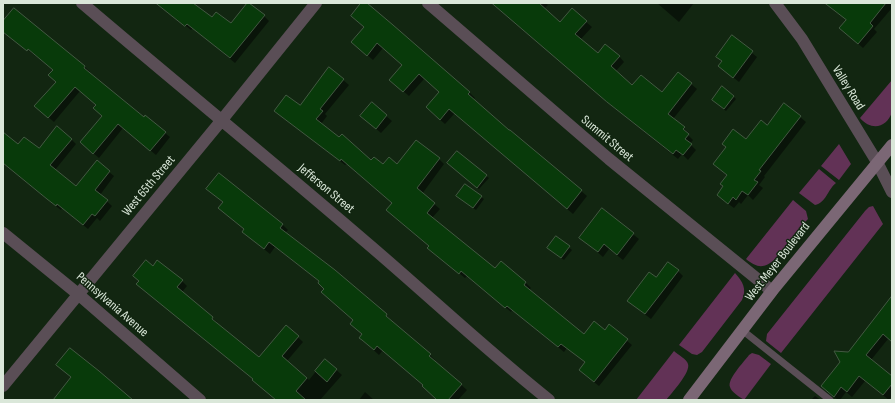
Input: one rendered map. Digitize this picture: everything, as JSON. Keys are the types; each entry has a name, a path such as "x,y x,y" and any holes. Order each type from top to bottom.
{"main road":[{"name":"West Meyer Boulevard","path":"690,400 772,292 892,145"}],"street":[{"name":"Jefferson Street","path":"82,3 221,121 296,182 393,265 467,332 549,400"},
{"name":"West 65th Street","path":"3,386 316,3"},
{"name":"Summit Street","path":"428,3 609,159 772,292"},
{"name":"Valley Road","path":"775,3 802,39 877,162 892,192"},
{"name":"Pennsylvania Avenue","path":"3,233 78,294 200,400"}],"lane":[{"path":"742,330 830,400"}],"shaded area":[{"path":"892,80 893,105 890,117 886,122 878,126 869,125 860,118"},
{"path":"839,144 851,164 839,180 821,166"},
{"path":"819,169 836,183 822,202 815,205 799,193"},
{"path":"793,200 806,211 808,219 771,262 764,266 757,266 750,262 746,259"},
{"path":"873,206 883,224 781,353 766,341 767,334 865,211 869,207"},
{"path":"735,273 740,279 744,289 742,300 702,352 697,355 692,354 679,345"},
{"path":"674,351 688,364 687,372 676,388 666,400 636,400"},
{"path":"752,353 759,355 771,364 744,400 732,391 730,384 736,371"}],"building":[{"path":"156,3 193,3 212,17 216,12 231,23 247,3 265,15 230,58 187,24 185,26"},
{"path":"361,3 367,3 393,25 470,92 468,94 509,130 582,190 567,209 449,109 440,120 426,107 439,92 419,74 403,92 389,80 402,65 377,43 367,56 351,42 364,27 351,16"},
{"path":"492,3 539,3 560,22 572,8 587,21 575,34 598,53 605,44 620,56 611,66 632,85 641,75 662,92 678,72 692,83 668,114 685,127 683,129 689,134 685,139 692,144 683,155 676,150 673,154 607,102"},
{"path":"825,3 886,3 870,23 873,26 858,44 839,28 846,20"},
{"path":"14,8 144,117 145,115 166,132 150,151 118,124 93,154 80,142 102,116 93,108 96,105 75,87 48,118 34,106 56,82 48,75 53,70 28,49 27,51 3,32 3,21"},
{"path":"732,35 753,51 733,78 718,66 722,61 716,57"},
{"path":"329,67 344,79 320,109 323,111 316,119 339,137 342,134 371,160 374,157 383,164 389,157 397,164 416,140 440,158 417,188 435,203 427,213 495,268 501,261 526,282 524,285 584,334 594,321 605,330 609,324 628,339 594,382 579,370 585,362 561,344 558,347 507,306 505,308 461,271 459,274 427,248 429,246 386,210 392,203 341,159 340,161 274,111 286,95 300,105"},
{"path":"722,86 734,96 724,109 712,100"},
{"path":"372,102 387,115 376,129 360,116"},
{"path":"784,103 801,116 759,170 761,171 754,180 758,182 748,195 742,191 736,200 733,197 728,204 717,195 723,186 720,184 727,175 713,164 726,147 722,144 733,129 746,139 761,120 767,125"},
{"path":"57,126 72,139 50,165 76,186 97,160 110,171 95,190 108,200 95,216 92,214 83,225 57,204 56,206 3,163 3,132 18,144 24,137 39,148"},
{"path":"457,151 487,175 477,188 447,163"},
{"path":"219,173 283,224 280,228 335,270 387,314 386,316 431,354 429,356 462,384 448,400 437,400 422,386 423,385 377,346 374,350 359,338 362,334 350,324 353,320 321,292 324,289 318,283 319,281 269,242 264,249 242,232 244,229 218,208 223,202 206,189"},
{"path":"465,184 482,196 473,208 456,196"},
{"path":"602,208 634,233 617,255 604,244 598,252 579,238"},
{"path":"556,236 570,246 561,258 547,248"},
{"path":"146,260 153,266 157,260 183,280 177,287 213,317 212,319 259,357 286,325 299,336 282,356 307,378 296,391 306,400 276,400 252,380 253,379 136,284 139,281 133,276"},
{"path":"668,262 679,270 645,314 627,301 649,272 656,277"},
{"path":"892,296 892,342 883,334 866,355 892,376 892,384 883,395 859,376 847,392 841,387 834,397 821,386 840,362 834,351 848,352"},
{"path":"70,348 133,400 53,400 71,377 56,365"},
{"path":"325,359 337,369 327,382 315,371"}]}
